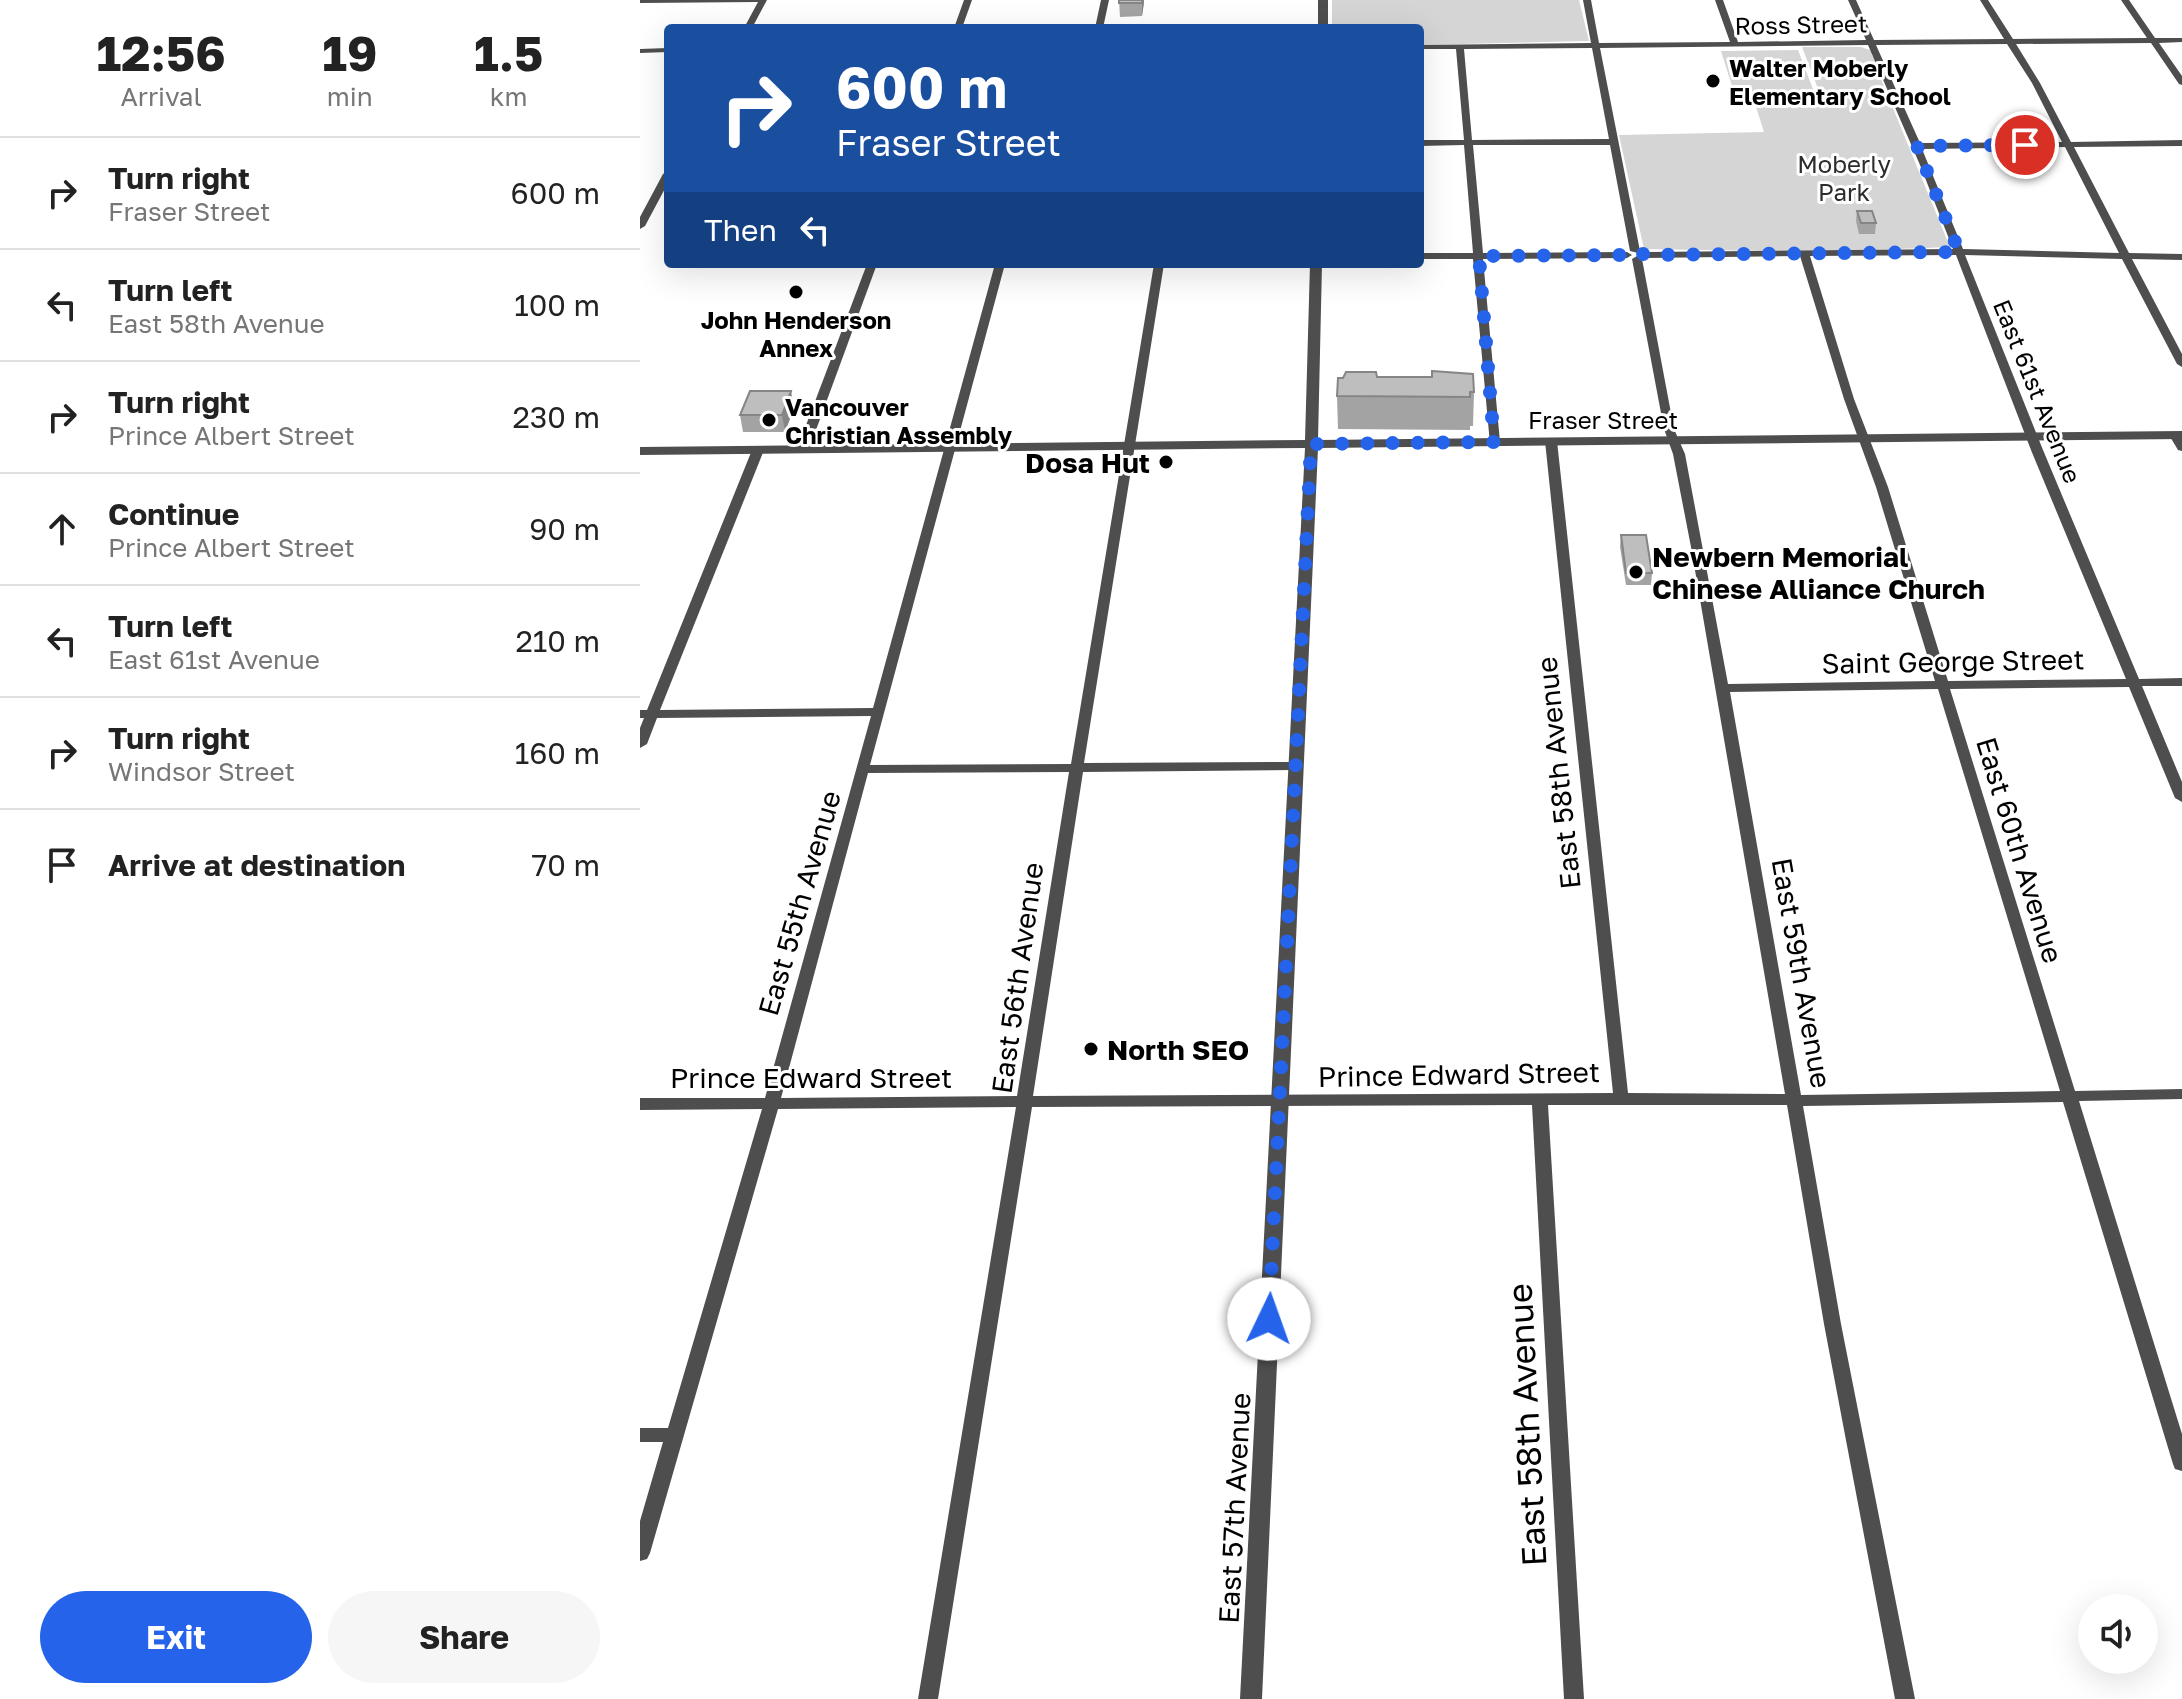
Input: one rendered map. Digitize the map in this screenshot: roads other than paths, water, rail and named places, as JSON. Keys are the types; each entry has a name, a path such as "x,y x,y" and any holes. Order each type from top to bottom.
{"street":[{"path":"640,1 763,0 750,24"},
{"path":"959,24 968,0"},
{"path":"1100,24 1105,0"},
{"path":"1323,0 1323,24"},
{"name":"East 59th Avenue","path":"1587,0 1669,429 1675,441 1724,688 1811,1199 1905,1699"},
{"path":"1719,0 1735,45"},
{"name":"East 61st Avenue","path":"1852,0 1917,146 2182,798"},
{"path":"1984,0 2036,83 2182,364"},
{"path":"2125,0 2182,82"},
{"name":"Ross Street","path":"1424,47 2182,40"},
{"path":"1460,47 1494,442"},
{"path":"640,51 664,50"},
{"path":"1424,143 1613,142"},
{"path":"1917,146 2182,143"},
{"path":"640,226 664,181"},
{"path":"1424,256 1959,252 2182,257"},
{"name":"East 60th Avenue","path":"1804,253 1942,685 2182,1464"},
{"path":"803,449 871,268"},
{"name":"East 55th Avenue","path":"640,1553 772,1102 999,268"},
{"name":"East 56th Avenue","path":"928,1699 1024,1118 1074,768 1158,268"},
{"name":"East 57th Avenue","path":"1251,1699 1311,444 1316,268"},
{"path":"2178,435 2182,448"},
{"name":"Fraser Street","path":"640,451 2178,435"},
{"name":"East 58th Avenue","path":"1551,441 1621,1099"},
{"path":"640,744 646,714 758,450"},
{"name":"Saint George Street","path":"1724,688 2182,682"},
{"path":"646,714 879,712"},
{"path":"863,769 1296,766"},
{"name":"Prince Edward Street","path":"640,1104 1796,1100 2182,1094"},
{"name":"East 58th Avenue","path":"1540,1100 1574,1699"},
{"path":"640,1435 674,1435"}],"place":[{"name":"Walter Moberly Elementary School","path":"1713,81"},
{"name":"John Henderson Annex","path":"796,292"},
{"name":"Vancouver Christian Assembly","path":"769,420"},
{"name":"Dosa Hut","path":"1166,462"},
{"name":"Newbern Memorial Chinese Alliance Church","path":"1636,572"},
{"name":"North SEO","path":"1091,1049"}],"park label":[{"name":"Moberly Park","path":"1844,177"}]}
